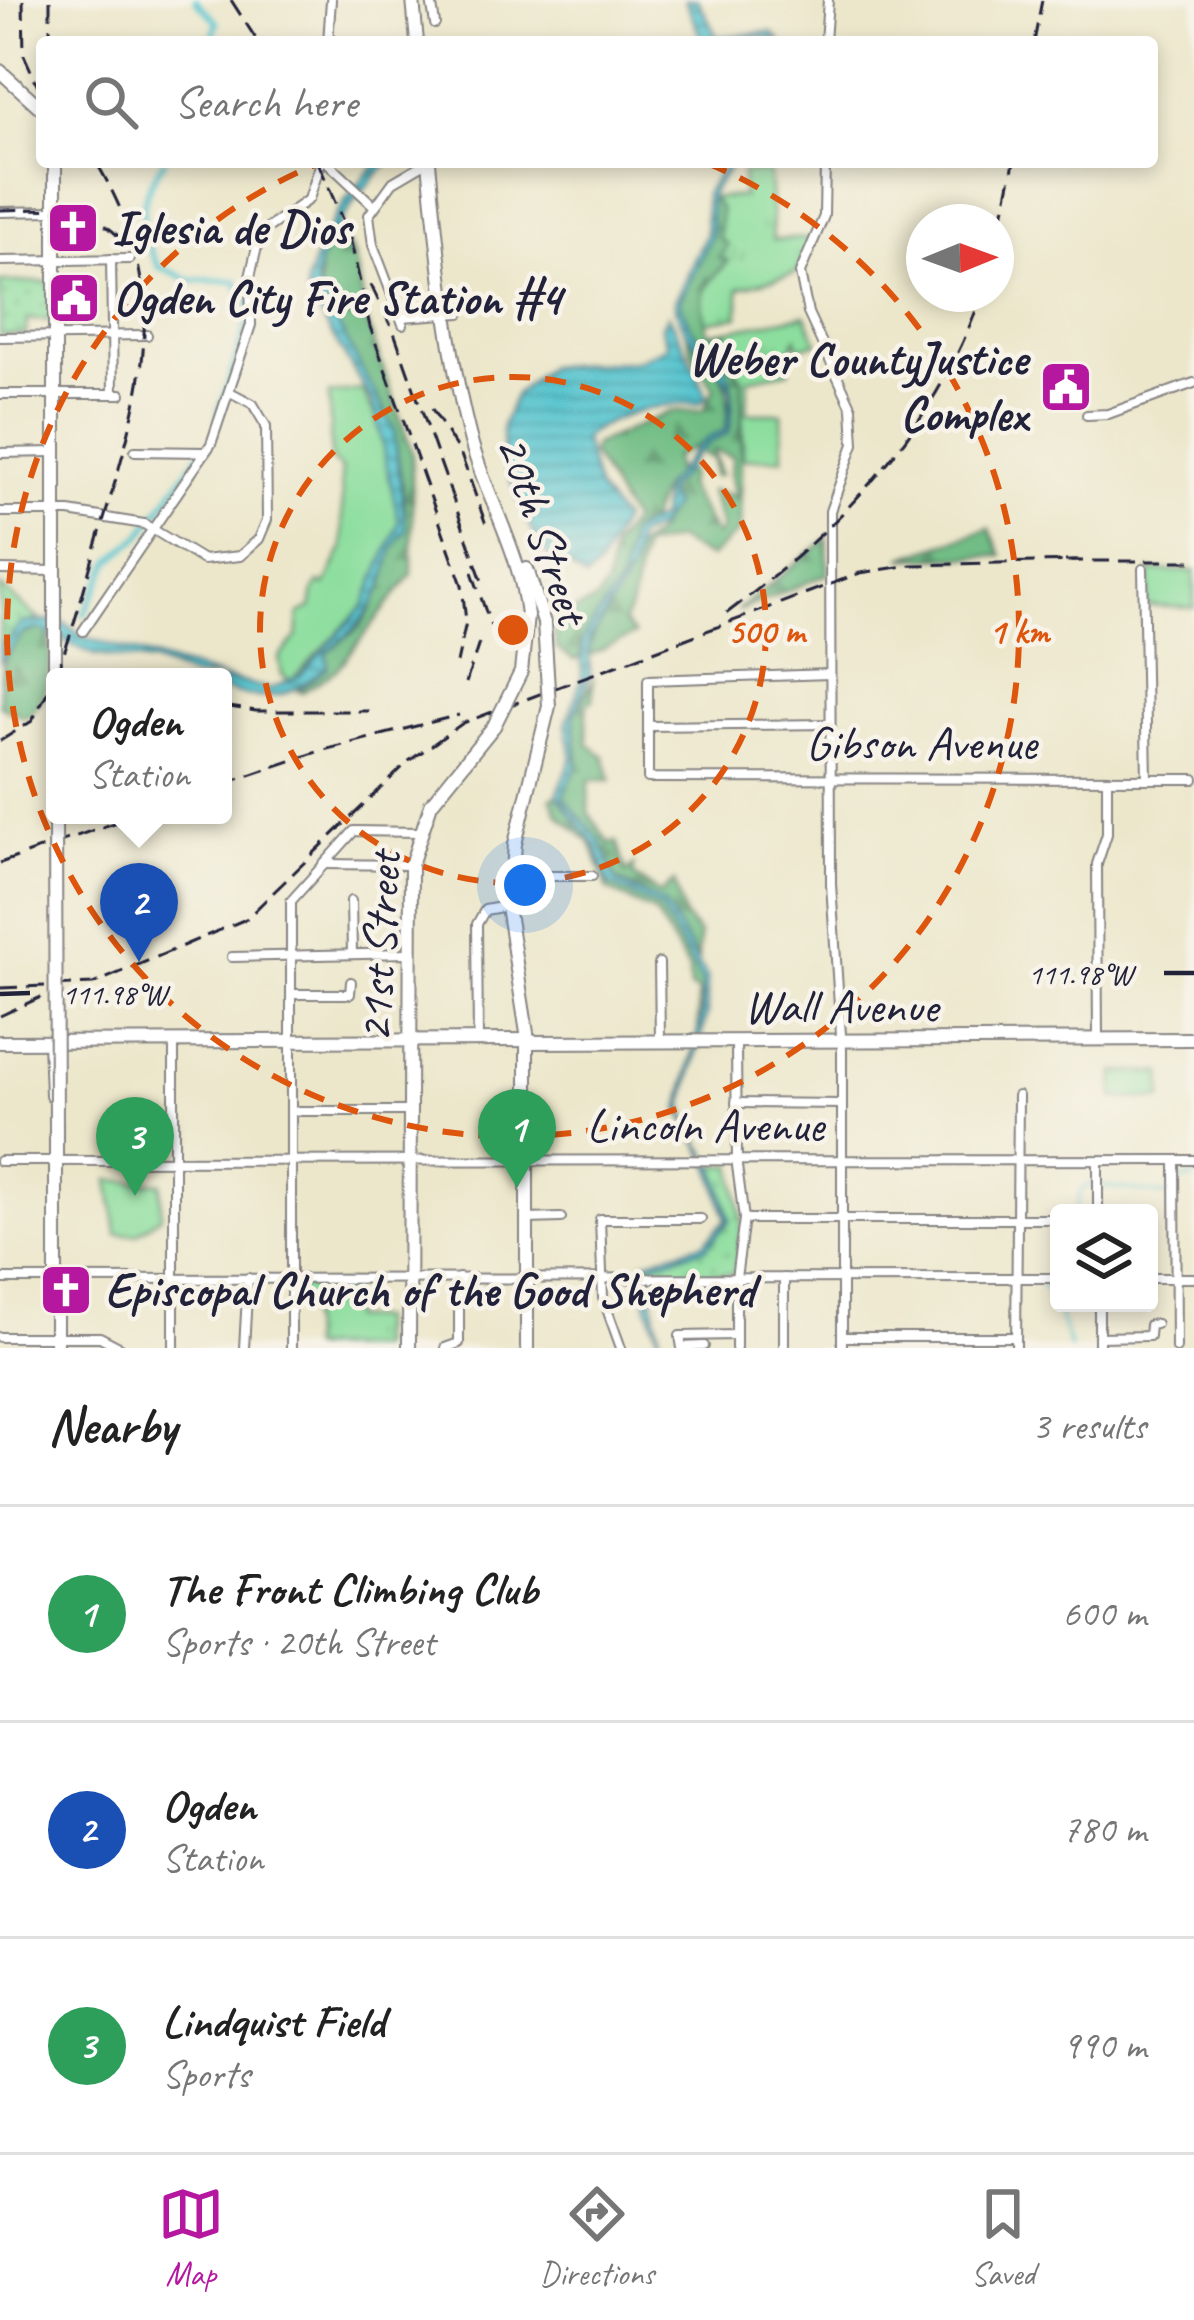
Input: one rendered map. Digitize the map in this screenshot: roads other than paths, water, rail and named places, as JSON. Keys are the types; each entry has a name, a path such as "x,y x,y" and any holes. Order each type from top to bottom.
{"main road":[{"path":"413,0 416,36"},
{"path":"0,71 36,104"},
{"path":"55,168 55,668"},
{"name":"21st Street","path":"410,1348 411,866 419,832 439,792 494,726 521,672 527,616 519,566 465,418 443,314 429,168"},
{"name":"20th Street","path":"465,418 544,623 549,706 512,875 509,913 527,1042 527,1348"},
{"path":"55,824 56,1342"},
{"name":"Wall Avenue","path":"0,1042 1194,1043"},
{"path":"55,1042 56,1155"}],"street":[{"path":"328,36 331,0"},
{"path":"431,0 435,24"},
{"path":"825,36 828,0"},
{"path":"83,631 149,526 205,452 251,325 250,277 257,247 268,228 309,199 322,168"},
{"path":"330,168 370,202"},
{"path":"370,202 393,182 424,168"},
{"path":"825,168 820,236 800,273 808,313 852,408 854,425 854,444 830,512 830,781 841,1042 842,1343 1016,1343 1018,1096"},
{"path":"370,202 373,245 402,321 460,313"},
{"path":"0,210 55,209"},
{"path":"0,394 117,394 110,259"},
{"path":"0,261 130,259"},
{"path":"0,337 147,335"},
{"path":"1087,415 1108,414 1194,383"},
{"path":"0,512 55,512 149,526 192,556 213,561 240,556 264,531 266,425 253,404 230,392"},
{"path":"0,453 55,452"},
{"path":"135,452 205,452"},
{"path":"1143,569 1147,779"},
{"path":"0,570 55,571"},
{"path":"830,674 648,680 647,726 830,724"},
{"name":"Gibson Avenue","path":"647,726 648,778 1194,779"},
{"path":"1098,1042 1097,864 1108,833 1107,778"},
{"path":"291,1348 291,901 355,831 419,832"},
{"path":"322,863 411,866"},
{"path":"512,875 592,876"},
{"path":"351,902 352,953"},
{"path":"478,1042 477,924 485,910 509,913"},
{"path":"232,957 408,953"},
{"path":"659,963 659,1042"},
{"path":"292,994 350,994 351,982"},
{"path":"174,1042 175,1348"},
{"path":"736,1042 736,1160 744,1219 736,1278 736,1348"},
{"path":"736,1103 842,1104"},
{"path":"291,1111 409,1111"},
{"name":"Lincoln Avenue","path":"0,1161 56,1155 174,1161 1194,1160"},
{"path":"1175,1161 1176,1348"},
{"path":"1098,1162 1098,1204"},
{"path":"527,1219 561,1218"},
{"path":"620,1348 600,1278 600,1219 701,1219"},
{"path":"744,1219 1050,1219"},
{"path":"244,1348 248,1277"},
{"path":"445,1348 459,1343 457,1278"},
{"path":"784,1278 784,1348"},
{"path":"0,1279 1050,1278"},
{"path":"1158,1278 1194,1278"},
{"path":"1099,1312 1099,1348"},
{"path":"1099,1336 1149,1336 1150,1324 1156,1324"},
{"path":"681,1343 736,1335"},
{"path":"0,1337 56,1342 100,1337 122,1348"}],"water":[{"path":"685,0 698,0 716,36 700,36"},
{"path":"771,32 775,36 728,36"},
{"path":"373,168 384,168 333,235 316,284 394,429 406,531 372,606 326,653 328,666 291,691 253,697 232,692 232,680 270,689 301,675 364,606 399,522 373,403 307,293 307,281 328,231"},
{"path":"723,168 729,168 710,195 712,235 680,301 688,322 717,356 731,382 729,433 698,452 668,487 667,497 674,505 657,528 636,539 631,571 589,642 590,675 574,715 577,766 563,797 600,840 617,882 664,904 707,978 707,1013 684,1105 690,1127 716,1168 730,1220 706,1248 647,1265 662,1348 642,1286 643,1262 704,1243 726,1219 712,1169 680,1109 702,1012 702,982 660,908 607,883 596,846 557,795 572,757 566,725 582,677 582,640 621,581 629,535 658,519 664,485 696,448 726,430 728,382 685,330 675,301 706,234 705,193"},
{"path":"668,315 707,396 699,404 670,405 622,417 583,439 598,490 622,520 598,567 586,579 567,565 554,565 533,534 503,461 502,426 515,395 548,366 635,361 668,346 661,327"},
{"path":"59,620 87,638 190,668 95,655 39,629 25,632 0,662 0,648 22,623"}],"waterway":[{"path":"195,0 217,22 214,36"},
{"path":"160,168 143,213 147,240 159,267 191,280 236,281 248,306"},
{"path":"218,414 249,319"},
{"path":"84,614 111,561 142,534 200,453"},
{"path":"1179,1180 1194,1178"},
{"path":"1077,1204 1080,1192 1091,1184"},
{"path":"1104,1186 1171,1196"},
{"path":"1041,1285 1054,1298 1070,1348"}],"railway":[{"path":"23,0 24,55 36,82"},
{"path":"50,0 50,36"},
{"path":"231,0 254,36"},
{"path":"1035,36 1042,0"},
{"path":"58,668 129,431 144,342 136,255 121,210 99,168"},
{"path":"321,168 345,226"},
{"path":"1005,204 1013,168"},
{"path":"0,210 72,212 103,224 130,250"},
{"path":"350,238 370,327 462,585 466,622 457,663"},
{"path":"371,285 395,335 482,581"},
{"path":"727,613 808,546 879,473 938,389 975,312"},
{"path":"432,409 461,455 488,530"},
{"path":"1065,561 1194,561"},
{"path":"0,988 93,984 246,919 409,761 463,723 860,573 911,565 1080,561"},
{"path":"472,572 491,626"},
{"path":"466,683 479,643"},
{"path":"0,741 32,721 46,695"},
{"path":"232,707 369,711"},
{"path":"232,781 320,751 459,715"},
{"path":"0,863 110,824"},
{"path":"0,1016 43,996"}],"place":[{"name":"Iglesia de Dios","path":"73,228"},
{"name":"Ogden City Fire Station #4","path":"74,298"},
{"name":"Weber CountyJustice Complex","path":"1066,387"},
{"name":"Ogden","path":"139,962"},
{"name":"The Front Climbing Club","path":"517,1188"},
{"name":"Lindquist Field","path":"135,1196"},
{"name":"Episcopal Church of the Good Shepherd","path":"66,1290"}]}
